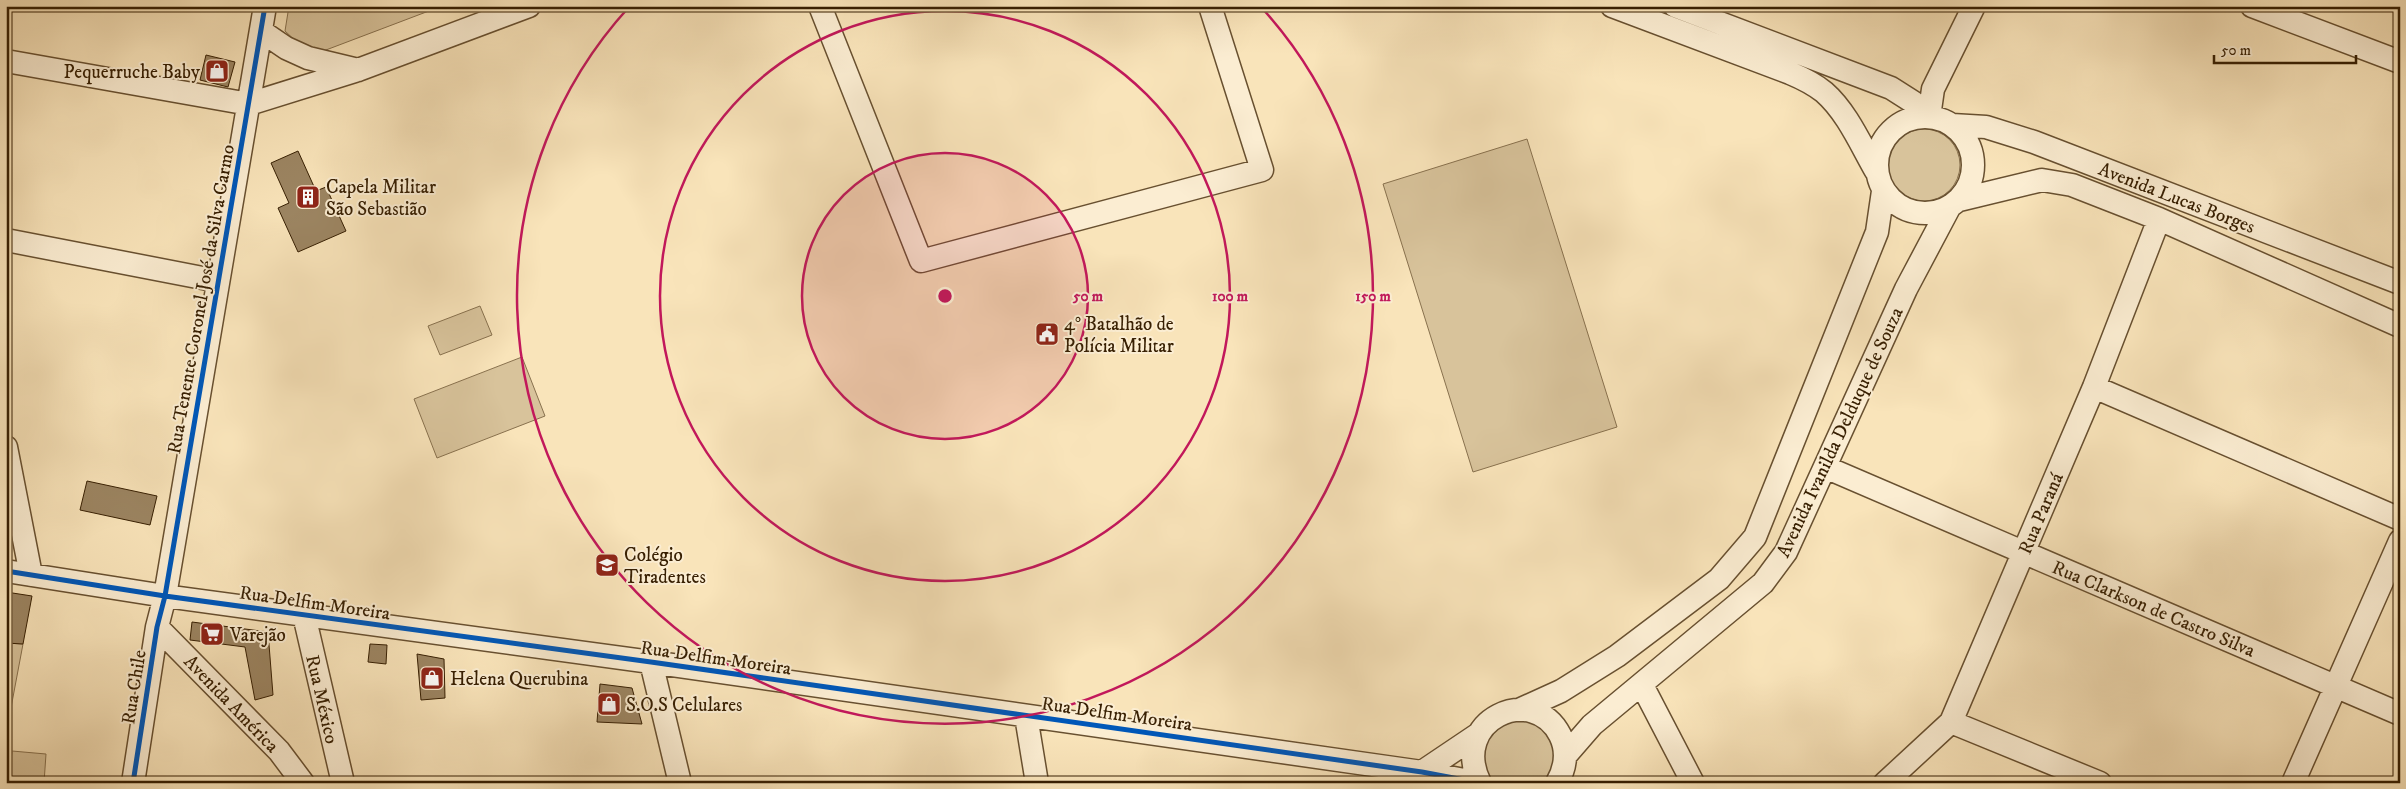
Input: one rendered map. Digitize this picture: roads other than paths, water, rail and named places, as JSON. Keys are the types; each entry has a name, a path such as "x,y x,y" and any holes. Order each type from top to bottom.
{"street":[{"name":"Rua Tenente Coronel José da Silva Carmo","path":"165,596 265,6"},
{"path":"6,61 249,104 358,70 529,6"},
{"path":"820,6 921,261 1262,170 1210,6"},
{"path":"1612,6 1810,82 1836,104 1896,205 1913,212 1932,213 1954,203 1969,186 1973,169 1972,152 1964,137 1952,125 1929,117 1913,102 1891,88 1674,6"},
{"path":"1929,117 1933,89 1974,6"},
{"path":"2252,6 2400,62"},
{"path":"261,30 286,48 308,58 358,70"},
{"path":"1880,181 1876,160 1884,139 1901,123 1929,117"},
{"name":"Avenida Lucas Borges","path":"1952,125 1986,127 2034,142 2400,283"},
{"name":"Avenida Lucas Borges","path":"1954,203 2042,180 2072,185 2159,219 2400,326"},
{"name":"Avenida Ivanilda Delduque de Souza","path":"1422,772 1478,735 1495,717 1518,710 1586,677 1617,656 1719,579 1756,537 1877,232 1880,181"},
{"name":"Avenida Ivanilda Delduque de Souza","path":"1566,755 1592,724 1642,685 1763,583 1786,552 1906,289 1954,203"},
{"name":"Rua Paraná","path":"1886,783 1951,722 2094,387 2159,219"},
{"path":"6,240 218,281"},
{"path":"2094,387 2400,520"},
{"path":"6,446 31,574"},
{"name":"Rua Clarkson de Castro Silva","path":"1826,467 2400,714"},
{"path":"2293,783 2400,541"},
{"name":"Rua Delfim Moreira","path":"6,571 165,596 651,662 1422,772 1480,783"},
{"name":"Rua Chile","path":"133,783 157,627 165,596"},
{"name":"Rua México","path":"304,615 343,783"},
{"name":"Avenida América","path":"157,627 279,751 303,783"},
{"path":"651,662 680,783"},
{"path":"1642,685 1693,783"},
{"path":"1518,710 1533,712 1546,718 1556,728 1563,741 1566,755 1564,769 1557,783"},
{"path":"1026,716 1037,783"},
{"path":"1951,722 2100,783"},
{"path":"1478,735 1472,759 1480,783"}],"place":[{"name":"Pequerruche Baby","path":"217,71"},
{"name":"Capela Militar São Sebastião","path":"308,197"},
{"name":"4° Batalhão de Polícia Militar","path":"1047,334"},
{"name":"Colégio Tiradentes","path":"607,565"},
{"name":"Varejão","path":"212,634"},
{"name":"Helena Querubina","path":"432,678"},
{"name":"S.O.S Celulares","path":"609,704"}]}
